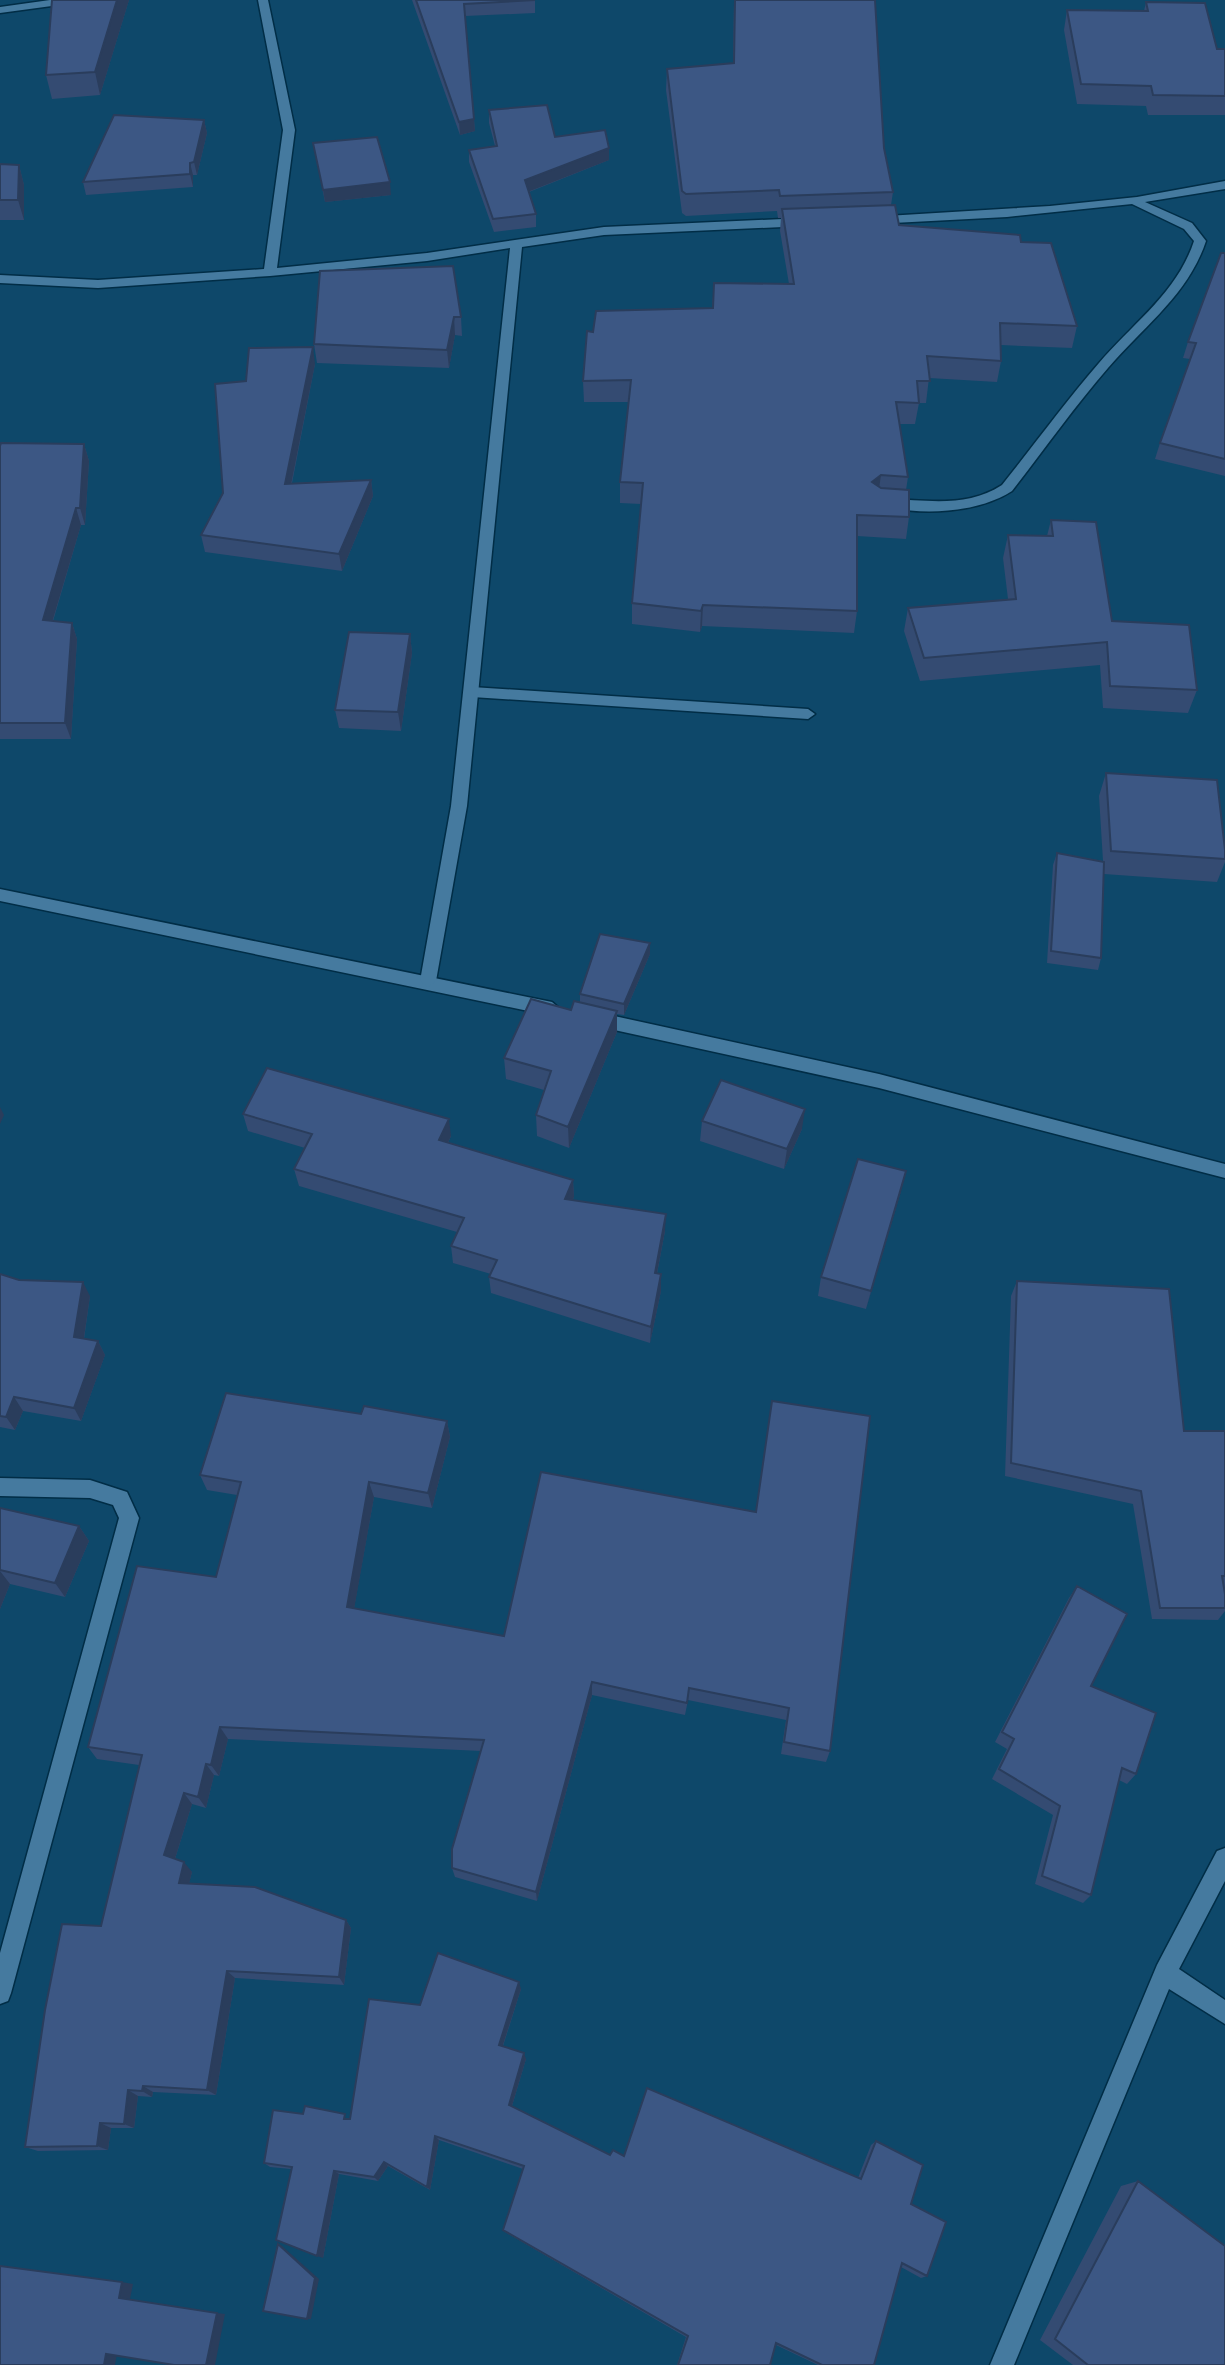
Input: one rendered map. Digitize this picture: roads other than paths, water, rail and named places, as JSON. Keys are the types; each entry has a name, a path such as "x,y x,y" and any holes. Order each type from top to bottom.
{"street":[{"path":"0,10 74,0"},
{"path":"263,0 289,130 270,272"},
{"path":"861,220 996,216 1137,203 1225,186"},
{"path":"878,503 967,505 993,499 1007,488 1115,352 1166,302 1196,255 1200,241 1188,226 1137,203"},
{"path":"0,279 98,284 270,272 516,246 604,231 821,222"},
{"path":"428,981 458,806 472,692 516,246"},
{"path":"472,692 808,715"},
{"path":"0,895 428,981 879,1081 1225,1171"},
{"path":"0,1487 90,1489 120,1498 129,1518 0,1993"},
{"path":"1002,2365 1165,1973 1225,1859"},
{"path":"1165,1973 1225,2013"}]}
